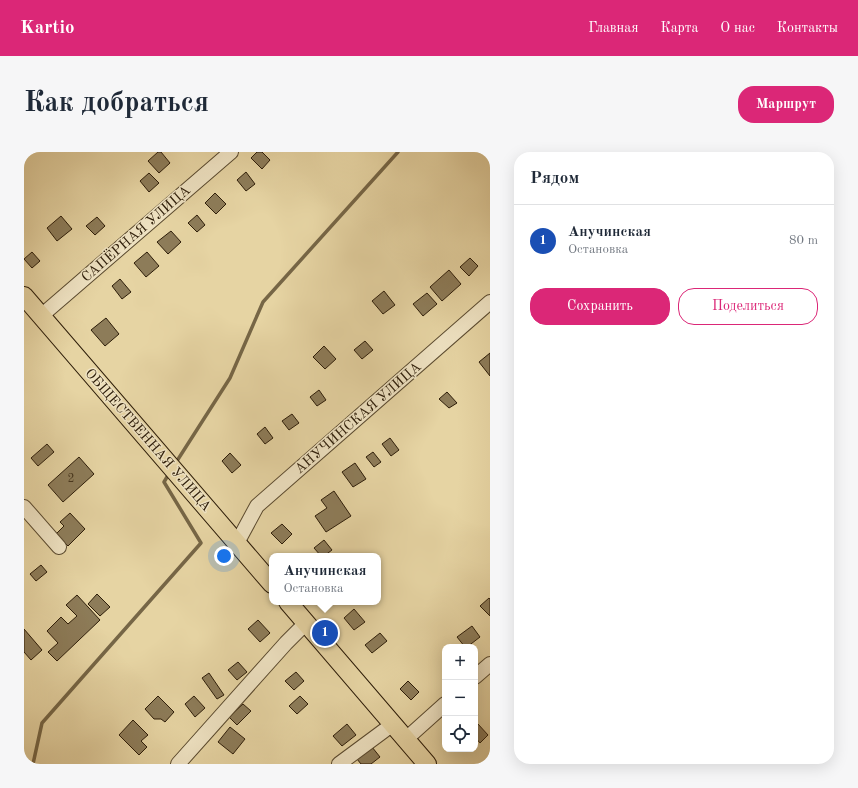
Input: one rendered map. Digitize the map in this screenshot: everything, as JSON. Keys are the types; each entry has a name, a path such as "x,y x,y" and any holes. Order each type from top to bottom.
{"main road":[{"name":"ОБЩЕСТВЕННАЯ УЛИЦА","path":"30,307 269,580"},
{"path":"291,605 427,764"}],"street":[{"name":"САПЁРНАЯ УЛИЦА","path":"30,307 231,152"},
{"name":"АНУЧИНСКАЯ УЛИЦА","path":"237,543 258,506 490,302"},
{"path":"24,507 60,546"},
{"path":"178,764 286,643 306,623"},
{"path":"478,674 490,664"},
{"path":"406,739 442,707"},
{"path":"339,764 393,724"}],"building":[{"path":"158,152 161,152 170,163 159,173 148,161"},
{"path":"257,152 262,152 270,160 262,169 251,158"},
{"path":"246,172 255,184 246,191 237,180"},
{"path":"149,173 159,183 149,192 140,181"},
{"path":"215,193 226,204 216,214 205,203"},
{"path":"197,215 205,225 197,232 188,223"},
{"path":"61,216 72,229 57,241 47,228"},
{"path":"97,217 105,226 95,235 86,226"},
{"path":"171,231 181,242 168,254 157,242"},
{"path":"32,252 40,261 32,268 24,259"},
{"path":"147,252 159,266 146,277 134,263"},
{"path":"470,258 478,266 469,276 460,267"},
{"path":"449,270 461,284 442,301 430,287"},
{"path":"120,279 131,292 122,299 112,286"},
{"path":"384,291 395,305 383,314 372,301"},
{"path":"427,293 437,304 423,316 413,304"},
{"path":"106,318 119,334 105,346 91,330"},
{"path":"365,341 373,350 362,359 354,350"},
{"path":"324,346 336,359 325,369 313,357"},
{"path":"490,353 490,376 479,362"},
{"path":"319,390 326,400 317,406 310,397"},
{"path":"447,392 457,403 449,408 439,399"},
{"path":"292,414 299,423 289,430 282,421"},
{"path":"265,427 273,438 265,444 257,434"},
{"path":"390,438 399,450 391,456 382,444"},
{"path":"47,444 54,452 38,466 31,458"},
{"path":"373,452 381,462 374,467 366,457"},
{"path":"230,453 241,465 232,473 222,461"},
{"path":"79,457 94,474 63,502 48,485"},
{"path":"355,463 366,479 353,487 342,472"},
{"path":"334,491 351,516 326,532 315,516 327,508 321,500"},
{"path":"70,513 85,529 68,546 56,534 64,526 60,522"},
{"path":"282,524 292,534 282,544 271,533"},
{"path":"324,540 332,550 328,553 318,553 314,548"},
{"path":"41,565 47,572 36,581 30,574"},
{"path":"97,594 110,607 100,616 88,604"},
{"path":"77,595 100,620 57,661 48,652 58,643 47,631 61,617 68,624 77,616 66,605"},
{"path":"489,598 490,599 490,616 480,606"},
{"path":"354,609 365,622 354,630 344,618"},
{"path":"258,620 270,633 260,642 248,629"},
{"path":"472,626 480,637 471,644 463,644 457,637"},
{"path":"24,629 42,650 31,660 24,652"},
{"path":"380,633 387,641 372,653 365,645"},
{"path":"238,662 247,672 237,680 228,670"},
{"path":"296,672 304,681 294,690 285,681"},
{"path":"209,673 224,695 217,699 202,678"},
{"path":"408,681 419,692 411,700 400,689"},
{"path":"158,696 174,712 165,722 161,719 154,719 145,709"},
{"path":"194,696 205,708 195,717 185,704"},
{"path":"300,696 308,704 297,714 289,706"},
{"path":"243,704 251,711 237,725 229,717"},
{"path":"133,720 148,735 141,741 147,747 139,755 119,735"},
{"path":"347,724 356,735 342,746 333,736"},
{"path":"478,724 488,735 480,743 478,741"},
{"path":"230,727 245,739 233,754 218,742"},
{"path":"372,747 380,757 371,764 361,764 357,759"}],"waterway":[{"path":"175,464 230,378 263,302 398,152"},
{"path":"33,764 42,723 201,543 164,482 170,472"}],"place":[{"name":"Анучинская","path":"325,633"}]}
